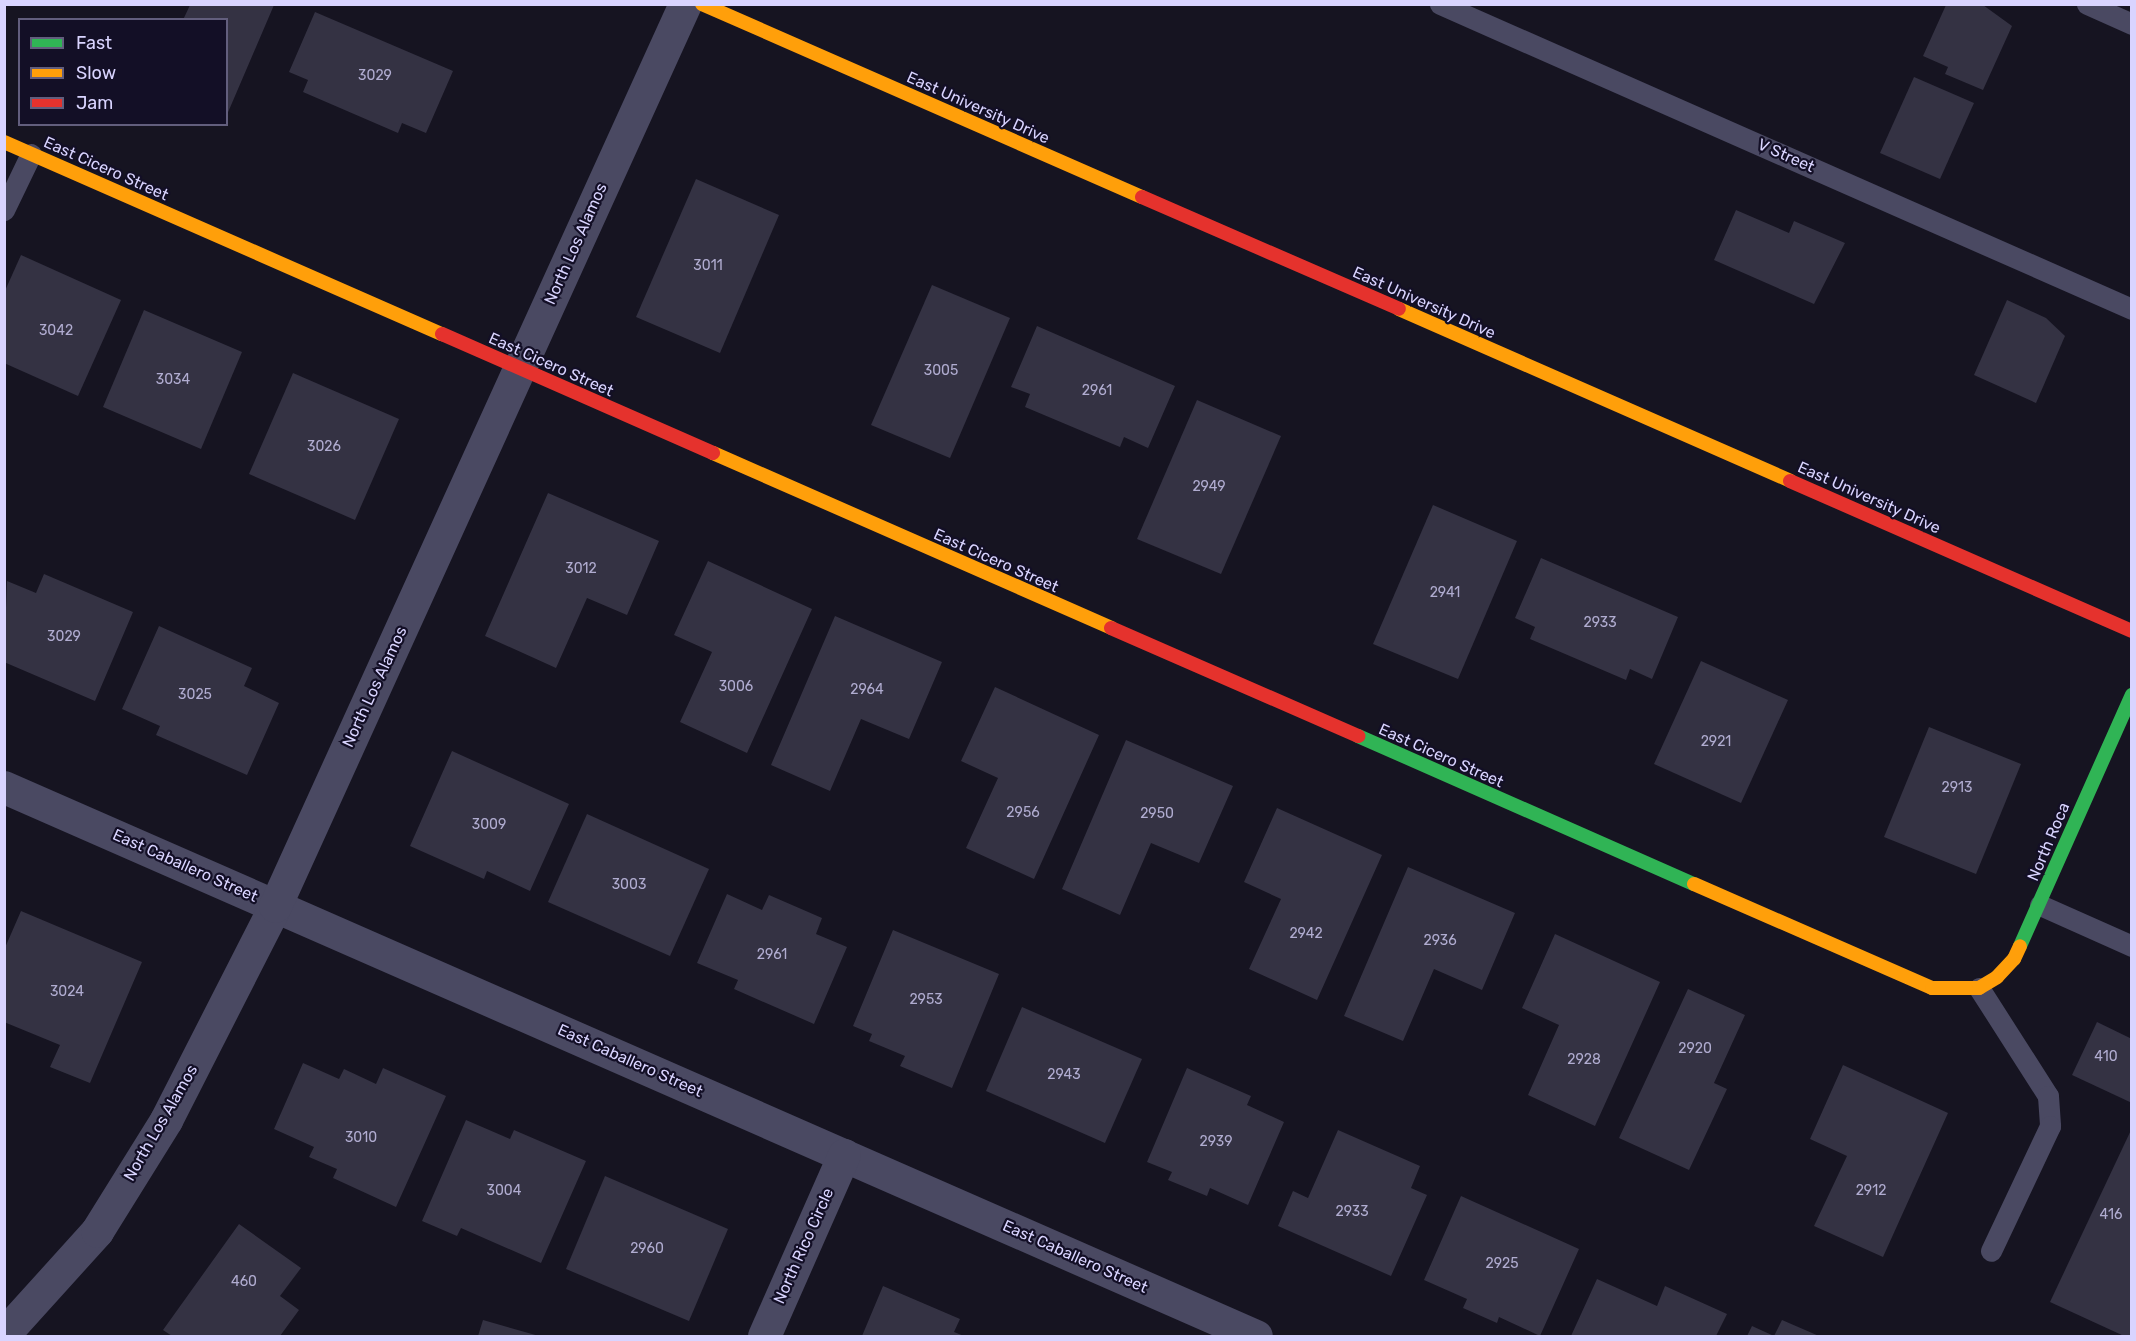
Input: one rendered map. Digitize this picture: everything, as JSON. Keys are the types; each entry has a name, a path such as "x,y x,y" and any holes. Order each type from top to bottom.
{"street":[{"name":"North Los Alamos","path":"4,1334 97,1231 166,1120 275,906 686,4"},
{"name":"East University Drive","path":"702,4 2132,631"},
{"name":"East Cicero Street","path":"4,142 1906,978 1932,988 1958,991 1979,988"},
{"name":"North Roca","path":"1979,988 1997,977 2014,959 2132,695"},
{"name":"East Caballero Street","path":"4,787 1256,1336"},
{"name":"North Rico Circle","path":"764,1336 844,1155"}],"lane":[{"name":"V Street","path":"1440,4 2132,309"},
{"path":"2087,4 2132,24"},
{"path":"4,210 31,154"},
{"path":"2040,905 2132,946"},
{"path":"1979,988 2048,1096 2050,1126 1991,1251"}],"building":[{"path":"190,5 274,5 228,112 228,18 184,18"},
{"path":"1946,5 1983,5 2012,26 1983,90 1945,74 1948,67 1923,56"},
{"path":"315,12 453,71 426,133 402,123 398,133 303,92 308,80 289,72"},
{"path":"1914,77 1974,103 1940,179 1880,153"},
{"path":"696,179 779,215 720,353 636,317"},
{"path":"1736,210 1789,233 1794,221 1845,243 1814,304 1714,260"},
{"path":"21,255 121,300 78,396 4,363 4,293"},
{"path":"932,285 1010,318 950,458 871,425"},
{"path":"2007,300 2046,318 2065,336 2036,403 1974,375"},
{"path":"144,310 242,352 201,449 103,407"},
{"path":"1037,326 1175,386 1148,448 1124,437 1120,447 1025,407 1030,394 1011,387"},
{"path":"293,373 399,419 355,520 249,474"},
{"path":"1197,400 1281,436 1221,574 1137,539"},
{"path":"548,493 659,541 627,615 587,598 556,668 485,636"},
{"path":"1433,505 1517,541 1458,679 1373,644"},
{"path":"1541,558 1678,617 1652,679 1630,669 1626,680 1530,639 1535,627 1515,618"},
{"path":"708,561 812,609 747,753 680,722 712,652 674,635"},
{"path":"44,574 133,612 95,701 4,662 7,581 36,593"},
{"path":"835,616 942,662 909,739 861,719 830,791 771,765"},
{"path":"159,626 252,668 244,686 279,703 247,775 156,735 160,726 122,709"},
{"path":"1701,661 1788,700 1741,803 1654,764"},
{"path":"995,687 1099,735 1034,879 966,848 998,778 961,761"},
{"path":"1929,727 2021,764 1976,874 1884,837"},
{"path":"1126,740 1233,786 1199,863 1151,843 1120,915 1062,889"},
{"path":"452,751 569,804 530,891 487,871 484,879 410,846"},
{"path":"1277,808 1382,855 1317,1000 1249,969 1281,899 1244,882"},
{"path":"587,814 709,869 670,956 548,902"},
{"path":"1408,867 1515,913 1482,990 1434,969 1403,1041 1344,1016"},
{"path":"727,894 762,910 769,895 822,918 816,934 847,947 814,1024 734,989 738,980 697,963"},
{"path":"21,911 142,962 90,1083 50,1067 60,1045 4,1022 4,950"},
{"path":"893,930 999,974 952,1088 900,1066 905,1056 869,1041 872,1034 853,1026"},
{"path":"1555,934 1660,982 1595,1126 1528,1095 1559,1025 1522,1008"},
{"path":"1688,989 1745,1015 1714,1083 1727,1089 1689,1170 1619,1138"},
{"path":"1022,1007 1142,1059 1105,1143 986,1091"},
{"path":"2097,1022 2132,1039 2132,1103 2072,1075"},
{"path":"303,1063 339,1079 344,1069 376,1084 383,1068 446,1096 396,1207 333,1178 337,1169 309,1157 314,1147 274,1129"},
{"path":"1843,1065 1948,1113 1883,1257 1814,1226 1847,1156 1810,1139"},
{"path":"1187,1068 1251,1096 1247,1105 1284,1122 1248,1205 1210,1188 1207,1196 1168,1180 1172,1172 1147,1162"},
{"path":"466,1120 510,1139 514,1130 586,1161 541,1263 461,1228 457,1236 422,1221"},
{"path":"2132,1128 2132,1336 2124,1336 2050,1302"},
{"path":"1338,1130 1420,1166 1411,1188 1427,1195 1391,1276 1278,1226 1293,1191 1308,1198"},
{"path":"605,1176 728,1229 689,1321 566,1269"},
{"path":"1461,1196 1579,1249 1540,1336 1499,1317 1497,1323 1463,1308 1467,1299 1424,1280"},
{"path":"239,1224 301,1268 280,1296 299,1310 280,1336 172,1336 163,1330"},
{"path":"1597,1279 1657,1306 1665,1286 1727,1314 1716,1336 1571,1336"},
{"path":"883,1286 960,1319 954,1332 964,1336 862,1336"},
{"path":"483,1320 539,1336 478,1336"},
{"path":"1782,1320 1819,1336 1774,1336"},
{"path":"1752,1326 1774,1336 1747,1336"}],"traffic: fast":[{"path":"2020,946 2132,695"},
{"path":"1358,736 1694,884"}],"traffic: slow":[{"path":"702,4 1142,197"},
{"path":"4,142 442,334"},
{"path":"1399,309 1790,481"},
{"path":"713,453 1111,628"},
{"path":"1694,884 1932,988 1979,988 1997,977 2014,959 2020,946"}],"traffic: jam":[{"path":"1142,197 1399,309"},
{"path":"442,334 713,453"},
{"path":"1790,481 2132,631"},
{"path":"1111,628 1358,736"}]}
